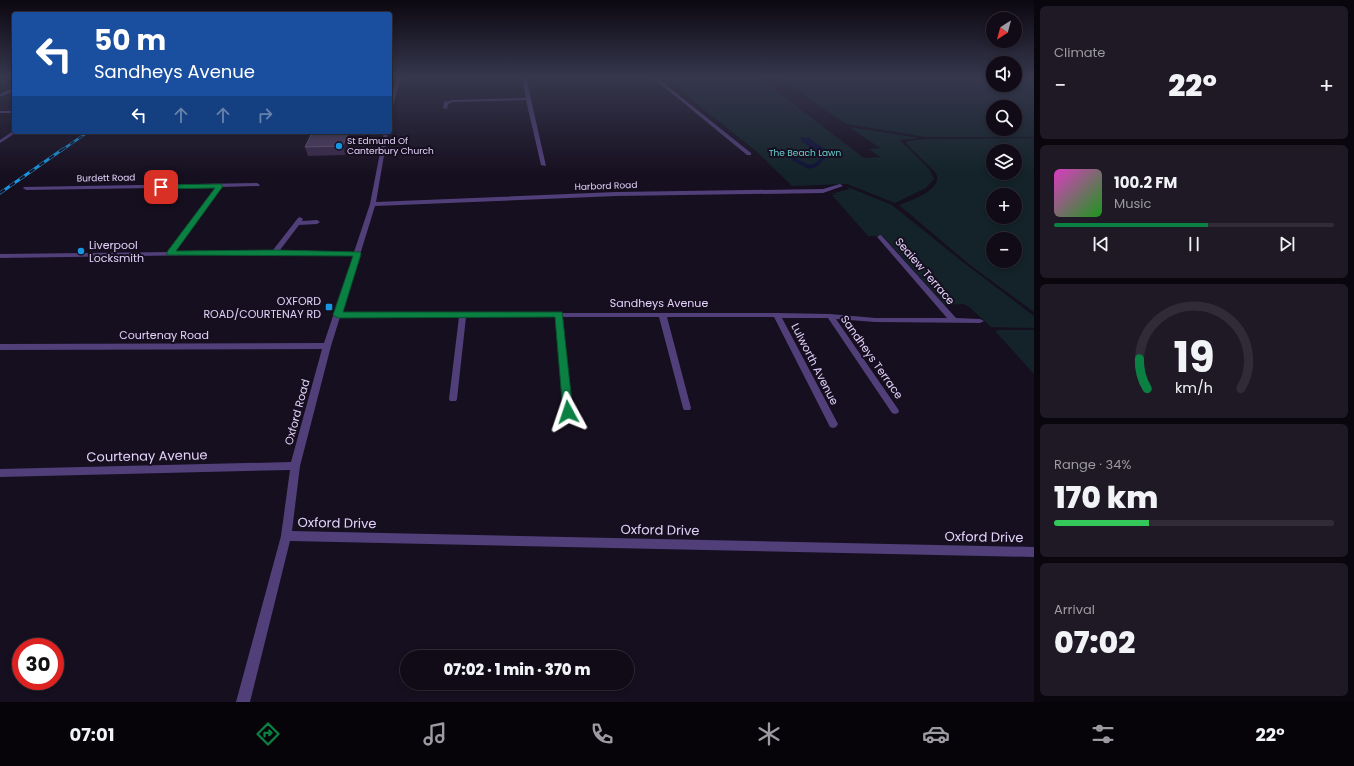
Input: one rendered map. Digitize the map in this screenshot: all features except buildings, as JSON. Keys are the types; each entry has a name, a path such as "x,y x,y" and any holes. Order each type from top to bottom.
{"street":[{"path":"531,110 544,165"},
{"path":"695,110 749,154"},
{"path":"0,112 12,112"},
{"path":"0,142 12,134"},
{"name":"Oxford Road","path":"243,702 286,536 295,466 327,346 373,204 386,134"},
{"name":"Burdett Road","path":"26,188 257,185"},
{"path":"170,254 220,186"},
{"name":"Harbord Road","path":"373,204 616,194 823,191 840,186"},
{"path":"275,252 299,221 317,222"},
{"name":"Seaiew Terrace","path":"880,237 953,320"},
{"path":"0,256 275,252 357,254"},
{"path":"453,399 463,314"},
{"path":"559,314 568,412"},
{"path":"662,314 687,408"},
{"name":"Sandheys Avenue","path":"338,315 778,315 830,316 874,320 980,321"},
{"name":"Lulworth Avenue","path":"778,315 833,424"},
{"name":"Sandheys Terrace","path":"830,316 896,411"},
{"name":"Courtenay Road","path":"0,347 327,346"},
{"name":"Courtenay Avenue","path":"0,473 295,466"},
{"name":"Oxford Drive","path":"286,536 1034,552"}],"green space":[{"name":"The Beach Lawn","path":"704,110 801,110 864,158 880,157 869,149 880,148 849,127 920,138 900,140 930,170 934,179 926,188 895,203 847,184 792,186 755,150"},
{"path":"826,110 986,110 986,136 1022,136 1022,110 1034,110 1034,137 926,137 846,124"},
{"path":"1034,138 1034,312 970,265 899,205 919,197 932,189 936,184 937,178 935,172 906,144 908,141 925,139"},
{"path":"848,187 892,205 959,259 1034,316 1034,328 991,327 968,306 963,304 945,305 883,236 868,236 832,195 840,195 831,194 849,189"},
{"path":"1034,330 1034,374 995,331"}],"shaded area":[{"path":"801,137 809,138 818,145 832,152 834,156 825,158 814,155 811,148 801,141"}],"waterway":[{"path":"793,159 809,167 816,165 823,158"}],"railway":[{"path":"62,150 85,134"},
{"path":"0,193 63,149"}],"place":[{"name":"St Edmund Of Canterbury Church","path":"339,146"},
{"name":"Liverpool Locksmith","path":"81,251"},
{"name":"OXFORD ROAD/COURTENAY RD","path":"329,307"}],"route":[{"path":"161,187 220,186 170,254 275,252 357,254 338,315 559,314 568,412"}]}
